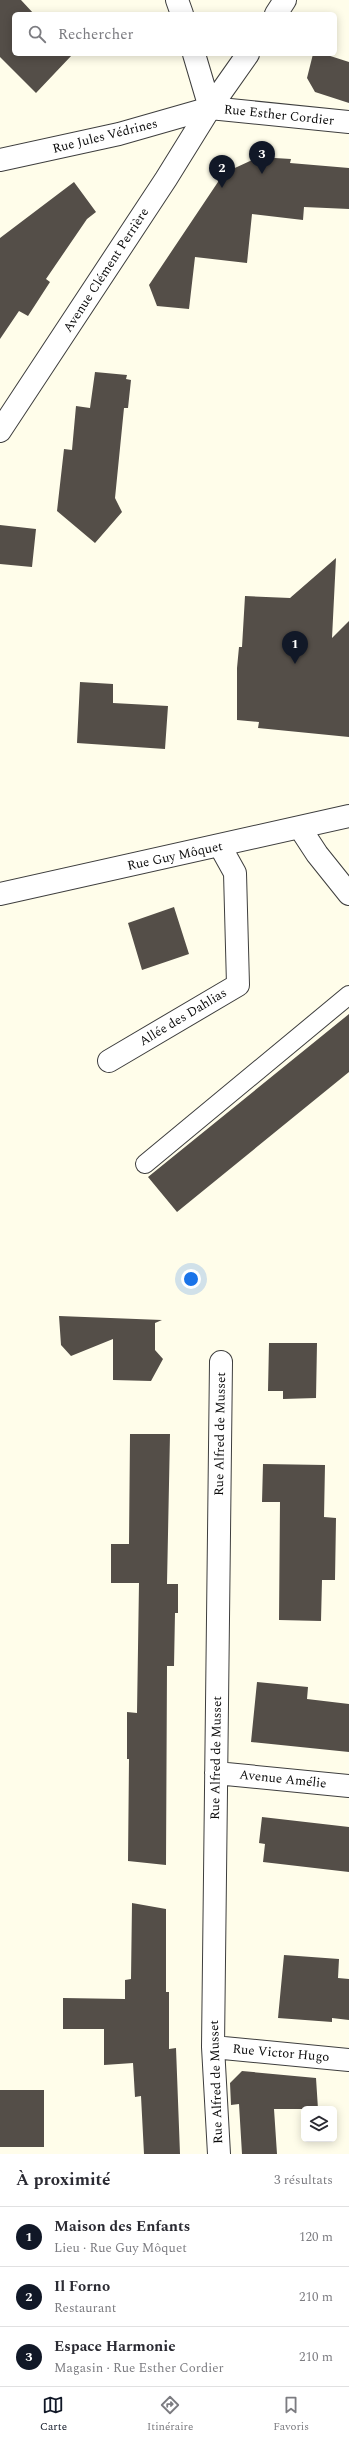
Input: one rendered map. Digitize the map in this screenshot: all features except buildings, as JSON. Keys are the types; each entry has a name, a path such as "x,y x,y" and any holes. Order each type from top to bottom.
{"street":[{"path":"177,0 181,12"},
{"path":"277,12 285,0"},
{"path":"195,56 210,108"},
{"name":"Avenue Clément Perrière","path":"0,431 166,179 210,108 247,56"},
{"name":"Rue Esther Cordier","path":"210,108 349,122"},
{"name":"Rue Jules Védrines","path":"0,160 119,134 210,108"},
{"name":"Rue Guy Môquet","path":"0,894 349,816"},
{"path":"300,828 317,854 349,894"},
{"name":"Allée des Dahlias","path":"109,1061 238,984 235,873 220,846"},
{"name":"Rue Alfred de Musset","path":"219,2154 213,2047 221,1362"},
{"name":"Avenue Amélie","path":"216,1773 349,1786"},
{"name":"Rue Victor Hugo","path":"213,2047 349,2060"}],"lane":[{"path":"145,1164 349,995"}],"place":[{"name":"Espace Harmonie","path":"262,174"},
{"name":"Il Forno","path":"222,188"},
{"name":"Maison des Enfants","path":"295,664"}]}
